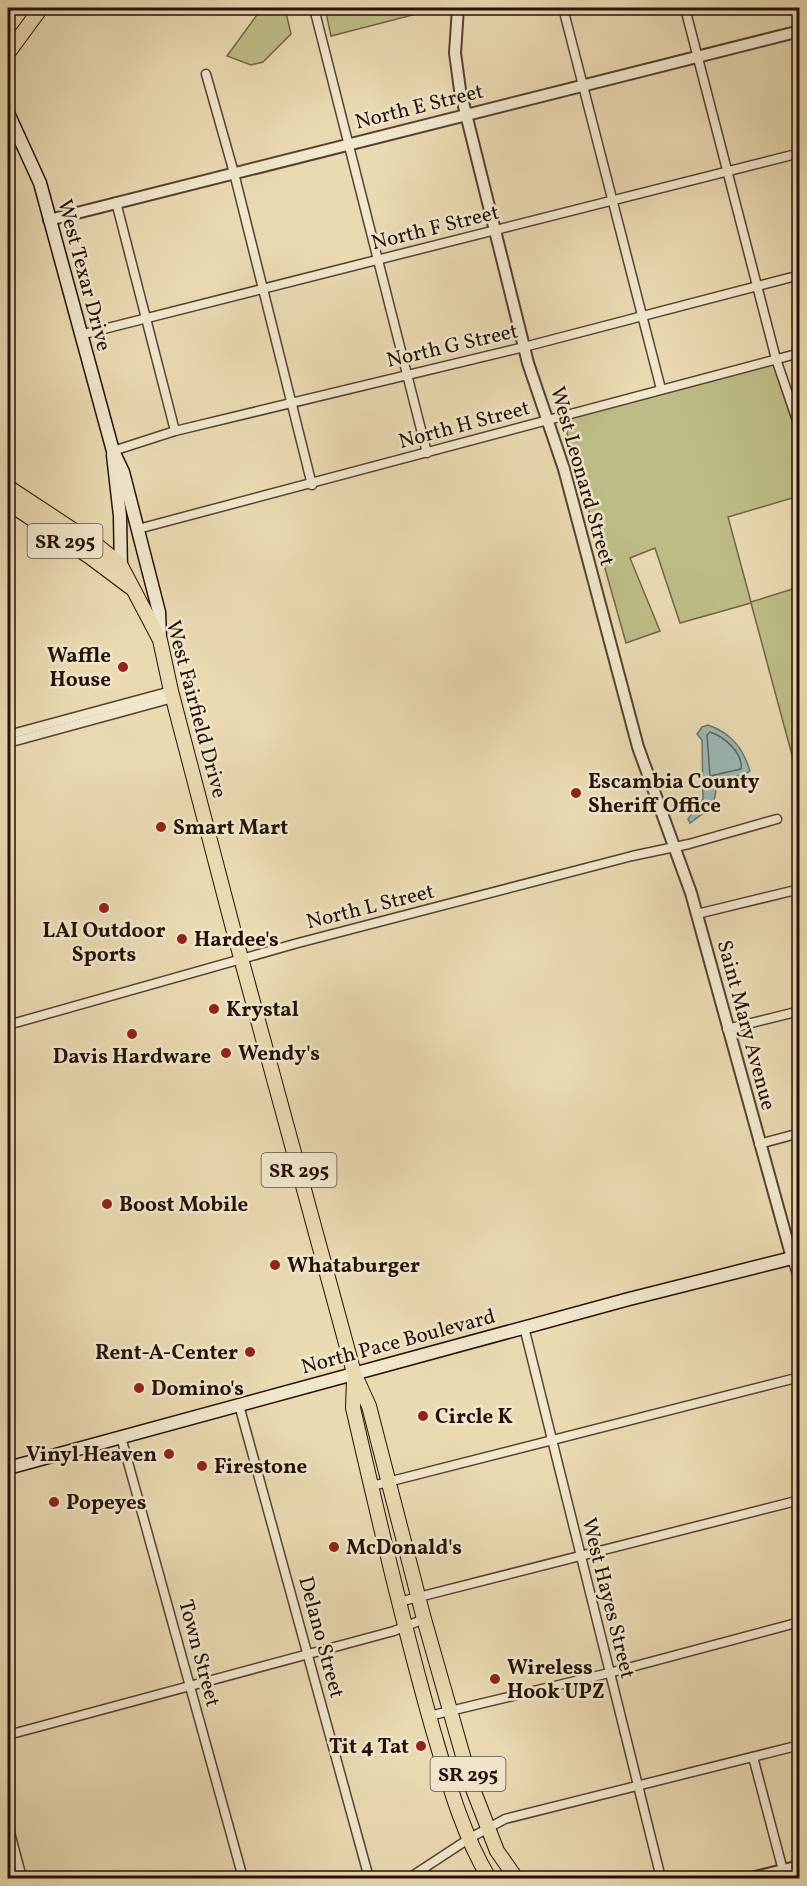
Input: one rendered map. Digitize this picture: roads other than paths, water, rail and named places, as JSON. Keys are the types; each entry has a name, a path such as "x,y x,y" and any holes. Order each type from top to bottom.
{"main road":[{"path":"8,53 41,8"},
{"name":"West Texar Drive","path":"8,112 40,183 80,335 113,451 123,472 138,529 159,612 160,640"},
{"name":"West Texar Drive","path":"113,451 121,525 122,580"},
{"name":"SR 295","path":"8,487 99,547 120,564 137,593"},
{"name":"West Fairfield Drive","path":"8,503 122,580 137,593 160,640 242,960 354,1373 369,1406 423,1619 471,1784 497,1851 516,1878"},
{"name":"North Pace Boulevard","path":"8,1468 524,1327 796,1257"},
{"name":"West Fairfield Drive","path":"354,1373 353,1408 399,1602 429,1716 452,1794 489,1878"}],"street":[{"name":"West Leonard Street","path":"458,8 455,53 466,115 494,231 524,347 549,420 638,747 673,847"},
{"path":"563,8 661,389"},
{"path":"685,8 776,359 800,429"},
{"path":"316,16 427,453"},
{"name":"North E Street","path":"49,220 800,31"},
{"path":"206,74 234,173 312,485"},
{"name":"North F Street","path":"80,335 800,153"},
{"path":"116,202 175,431"},
{"name":"North G Street","path":"113,451 175,431 407,373 524,347 800,275"},
{"name":"North H Street","path":"138,529 312,485 800,352"},
{"path":"8,735 172,694"},
{"path":"8,743 172,694"},
{"path":"673,847 777,819"},
{"name":"Saint Mary Avenue","path":"673,847 697,914 759,1144 796,1257 800,1285"},
{"name":"North L Street","path":"8,1025 242,960 673,847"},
{"path":"697,914 800,890"},
{"path":"727,1029 800,1011"},
{"path":"759,1144 800,1133"},
{"name":"West Hayes Street","path":"524,1327 661,1878"},
{"path":"372,1486 800,1377"},
{"name":"Delano Street","path":"239,1405 369,1878"},
{"name":"Town Street","path":"121,1437 243,1878"},
{"path":"399,1602 800,1500"},
{"path":"8,1735 405,1626 423,1619"},
{"path":"429,1716 609,1673 800,1622"},
{"path":"409,1878 487,1827 505,1819 800,1745"},
{"path":"753,1757 784,1875"},
{"path":"8,1825 22,1878"},
{"path":"751,1878 784,1875 800,1866"}],"water":[{"path":"708,725 723,732 735,742 744,755 750,771 744,775 718,780 713,806 690,823 688,819 703,799 702,740 697,734 702,727"}],"place":[{"name":"Waffle House","path":"123,667"},
{"name":"Escambia County Sheriff Office","path":"576,793"},
{"name":"Smart Mart","path":"161,827"},
{"name":"LAI Outdoor Sports","path":"104,908"},
{"name":"Hardee's","path":"182,939"},
{"name":"Krystal","path":"214,1009"},
{"name":"Davis Hardware","path":"132,1034"},
{"name":"Wendy's","path":"226,1053"},
{"name":"Boost Mobile","path":"107,1204"},
{"name":"Whataburger","path":"275,1265"},
{"name":"Rent-A-Center","path":"250,1352"},
{"name":"Domino's","path":"139,1388"},
{"name":"Circle K","path":"423,1416"},
{"name":"Vinyl Heaven","path":"169,1454"},
{"name":"Firestone","path":"202,1466"},
{"name":"Popeyes","path":"54,1502"},
{"name":"McDonald's","path":"334,1547"},
{"name":"Wireless Hook UPZ","path":"495,1679"},
{"name":"Tit 4 Tat","path":"421,1746"}]}
